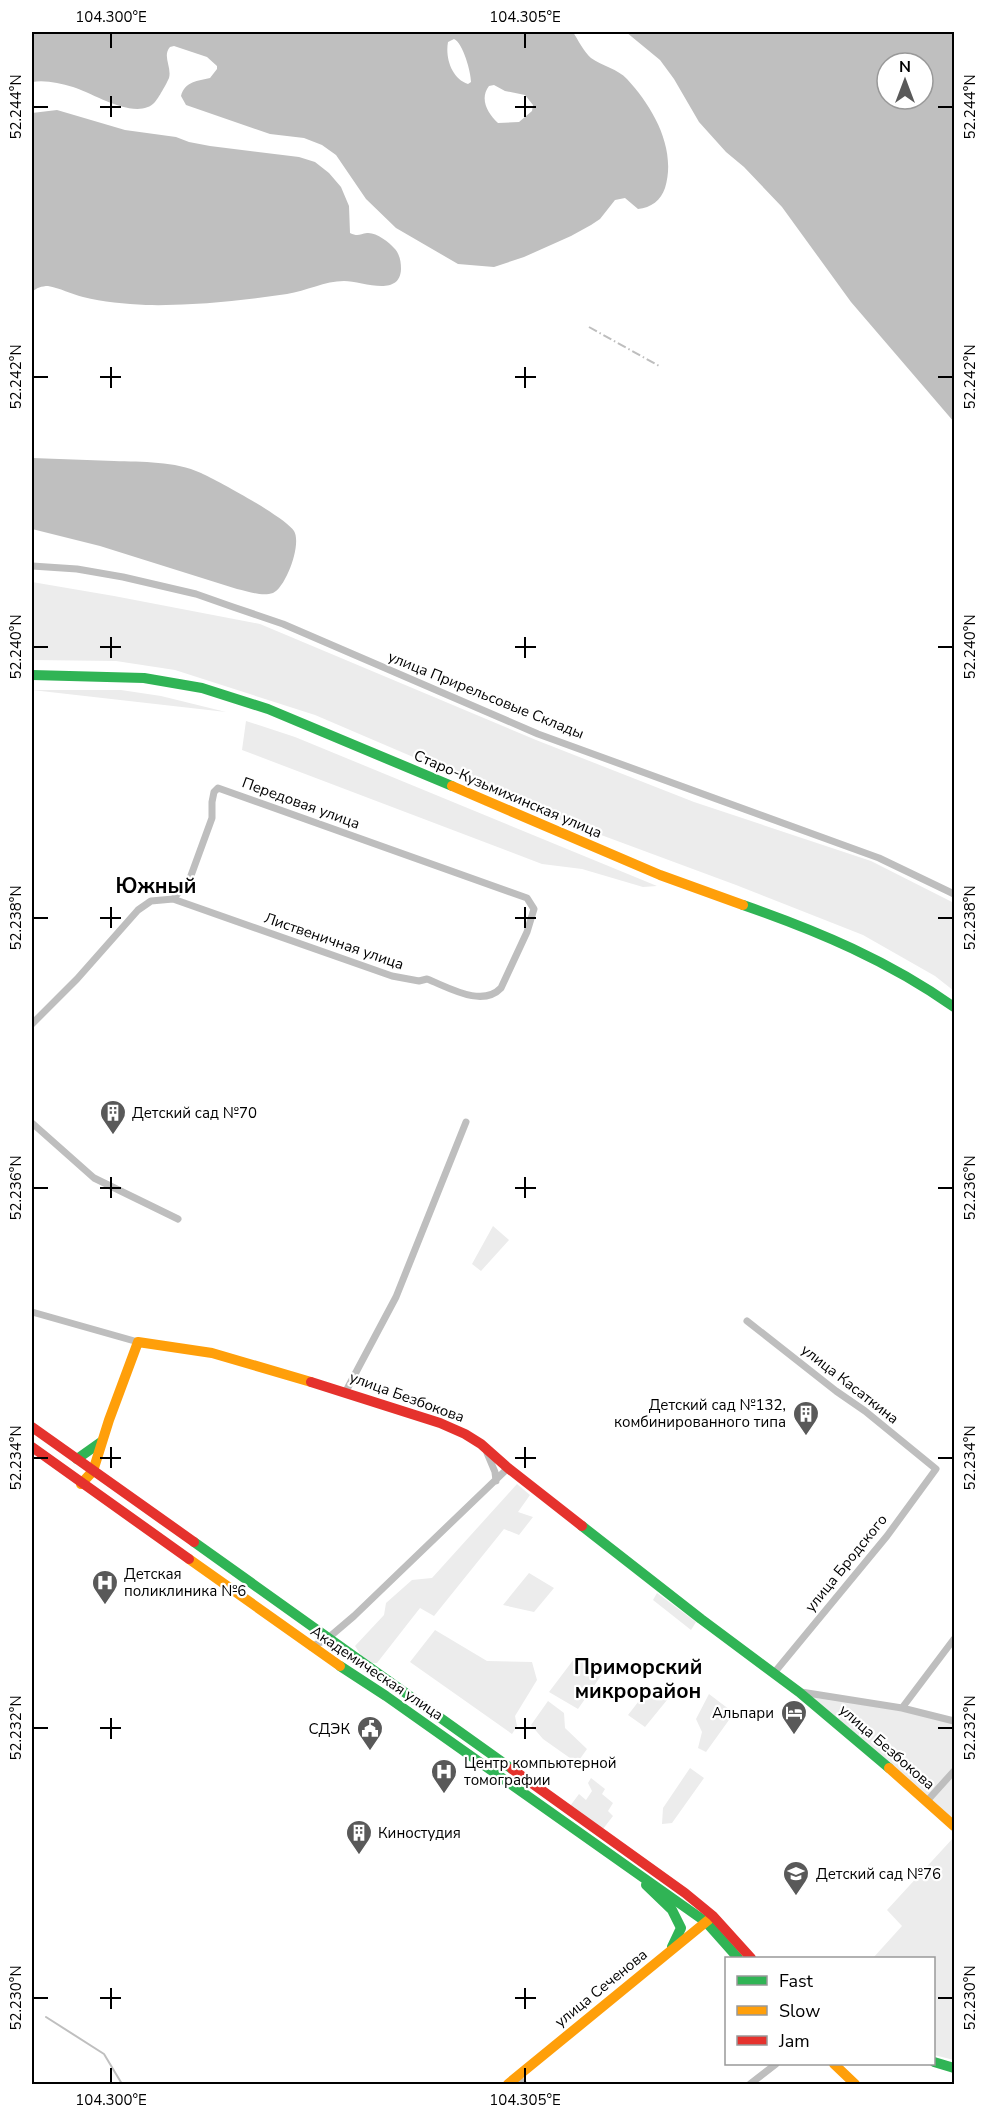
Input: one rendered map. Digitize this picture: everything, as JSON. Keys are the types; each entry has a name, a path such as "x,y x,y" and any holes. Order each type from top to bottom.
{"main road":[{"name":"Старо-Кузьмихинская улица","path":"32,675 166,680 197,686 248,703 384,757 681,884 851,947 914,980 954,1007"},
{"name":"улица Безбокова","path":"138,1342 212,1353 346,1391 440,1423 481,1444 508,1468 799,1692 954,1826"},
{"path":"81,1484 93,1471 101,1442 138,1342"},
{"path":"32,1427 685,1893 749,1957"},
{"path":"76,1459 101,1442"},
{"name":"Академическая улица","path":"32,1447 311,1647 396,1703 617,1858 710,1919"},
{"path":"109,1504 122,1492"},
{"path":"617,1858 672,1910 681,1928 668,1953"},
{"path":"710,1919 737,1957"},
{"name":"улица Сеченова","path":"508,2085 521,2080 710,1919"},
{"path":"935,2063 954,2068"},
{"path":"835,2065 856,2085"},
{"path":"848,2065 847,2068 856,2085"}],"street":[{"name":"улица Прирельсовые Склады","path":"32,566 78,569 123,577 196,594 283,624 538,734 879,858 954,894"},
{"name":"Передовая улица","path":"173,899 189,881 212,818 212,802 214,792 218,788 527,898 534,909 527,932 501,988 489,997"},
{"name":"Лиственичная улица","path":"173,899 392,976 410,981 428,979 477,997 489,997"},
{"path":"32,1024 138,910 151,901 173,899"},
{"path":"346,1391 396,1297 466,1122"},
{"path":"32,1123 94,1178 178,1219"},
{"name":"улица Безбокова","path":"32,1312 138,1342"},
{"name":"улица Касаткина","path":"747,1321 936,1468"},
{"path":"481,1444 491,1460 496,1481"},
{"path":"311,1647 327,1639 368,1603 508,1468"},
{"name":"улица Бродского","path":"774,1673 887,1536 936,1468"},
{"path":"902,1708 954,1639"},
{"name":"улица Безбокова","path":"799,1692 902,1708 954,1721"},
{"path":"927,1801 954,1771"},
{"path":"750,2085 775,2065"}],"shaded area":[{"path":"32,32 573,32 591,58 623,76 646,102 665,144 668,173 661,196 647,207 638,209 625,198 615,200 600,219 591,225 524,257 494,267 458,264 396,228 366,199 336,155 322,145 304,138 270,134 186,105 181,96 186,87 192,82 210,78 217,69 217,66 207,57 174,46 170,47 167,54 169,78 155,102 137,109 126,108 58,83 32,82","holes":["454,39 460,46 468,65 471,82 468,84 458,78 449,61 448,42","494,85 505,91 525,95 533,105 532,111 519,122 498,123 488,111 485,101 486,91 489,86"]},
{"path":"626,32 954,32 954,422 851,302 782,207 699,122 660,60"},
{"path":"57,110 125,130 176,137 210,146 299,157 315,162 341,187 349,206 350,233 374,234 386,240 396,250 401,264 399,278 387,286 337,281 287,294 181,305 146,305 106,301 83,297 48,286 32,292 32,113"},
{"path":"32,458 158,463 180,466 201,473 278,517 294,531 296,545 294,555 283,583 273,593 255,593 100,546 32,529"},
{"path":"32,582 260,624 536,740 694,802 871,861 954,903 954,991 935,976 863,935 558,819 315,715 175,670 116,661 32,660"},
{"path":"32,690 121,690 161,696 226,712"},
{"path":"246,721 295,737 657,886 643,887 582,869 542,864 242,750"},
{"path":"493,1226 509,1240 481,1271 472,1264"},
{"path":"517,1484 530,1495 518,1512 533,1517 519,1535 504,1529 434,1616 420,1608 377,1663 366,1663 355,1646 384,1615 386,1603 412,1580 432,1578"},
{"path":"529,1573 554,1588 534,1612 503,1605"},
{"path":"657,1593 696,1622 691,1630 653,1600"},
{"path":"435,1630 487,1661 532,1662 537,1680 515,1716 517,1726 512,1734 410,1662"},
{"path":"577,1655 605,1670 578,1709 549,1692"},
{"path":"649,1688 667,1700 645,1727 628,1715"},
{"path":"799,1692 954,1721 954,1826"},
{"path":"709,1694 734,1713 706,1752 698,1748 702,1732 696,1719"},
{"path":"548,1701 564,1713 565,1728 587,1749 577,1763 543,1739 531,1725"},
{"path":"690,1768 704,1778 672,1823 662,1824 663,1808"},
{"path":"591,1778 605,1789 602,1794 613,1803 608,1811 613,1816 603,1829 570,1806 579,1794 586,1800 592,1791 588,1783"},
{"path":"954,1837 954,2060 935,2055 935,1957 874,1957 902,1926 887,1910"}],"waterway":[{"path":"46,2017 104,2054 122,2084"}],"railway":[{"path":"589,327 661,367"}],"traffic: fast":[{"path":"32,675 144,678 202,688 268,709 452,786"},
{"path":"743,905 852,948 904,975 954,1007"},
{"path":"77,1459 101,1442"},
{"path":"582,1526 799,1692 889,1768"},
{"path":"194,1542 512,1769"},
{"path":"340,1666 706,1922 737,1957"},
{"path":"646,1885 672,1910 681,1928 672,1947"},
{"path":"935,2062 954,2068"}],"traffic: slow":[{"path":"452,786 660,875 743,905"},
{"path":"81,1484 93,1471 138,1342 212,1353 311,1382"},
{"path":"189,1559 340,1666"},
{"path":"889,1768 954,1826"},
{"path":"508,2084 712,1917"},
{"path":"835,2065 855,2084"}],"traffic: jam":[{"path":"311,1382 440,1423 465,1434 481,1444 582,1526"},
{"path":"32,1427 194,1542"},
{"path":"32,1447 189,1559"},
{"path":"512,1769 685,1893 713,1916 750,1957"}],"place":[{"name":"Детский сад №70","path":"113,1136"},
{"name":"Детский сад №132, комбинированного типа","path":"806,1437"},
{"name":"Детская поликлиника №6","path":"105,1606"},
{"name":"Альпари","path":"794,1736"},
{"name":"СДЭК","path":"370,1752"},
{"name":"Центр компьютерной томографии","path":"444,1795"},
{"name":"Киностудия","path":"359,1856"},
{"name":"Детский сад №76","path":"796,1897"}],"district":[{"name":"Южный","path":"156,886"},
{"name":"Приморский микрорайон","path":"638,1679"}]}
